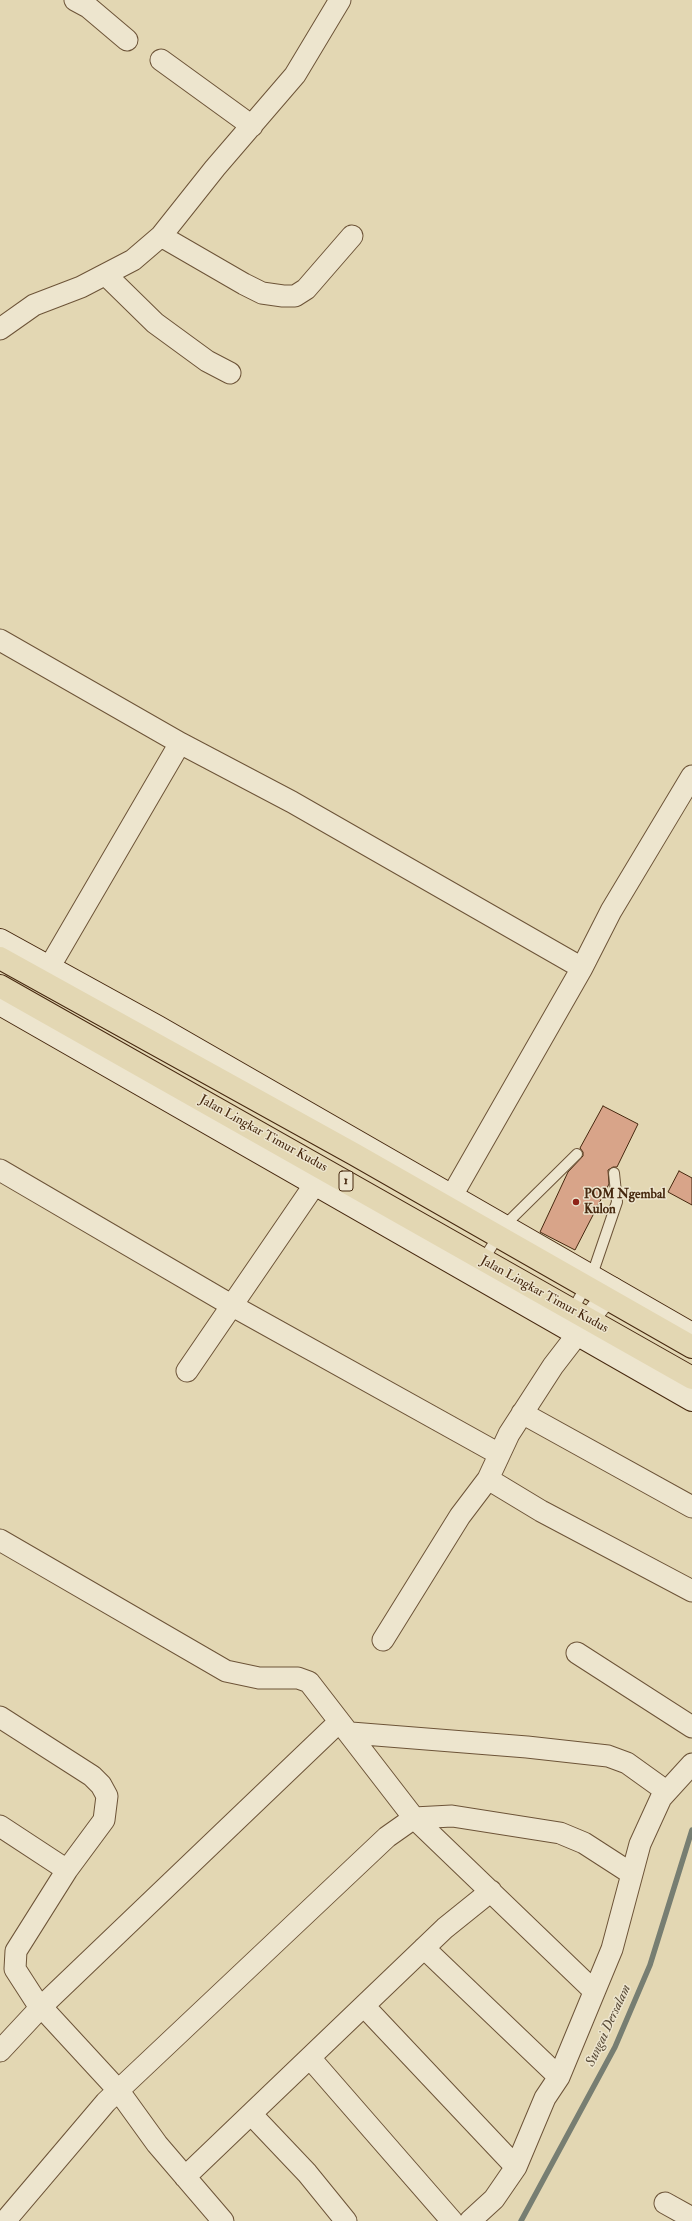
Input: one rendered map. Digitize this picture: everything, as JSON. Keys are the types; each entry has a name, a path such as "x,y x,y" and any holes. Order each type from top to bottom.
{"highway":[{"name":"Jalan Lingkar Timur Kudus","path":"0,958 449,1200 609,1293 692,1347"},
{"name":"Jalan Lingkar Timur Kudus","path":"0,1000 575,1323 692,1378"}],"street":[{"path":"0,329 34,305 81,287 133,260 161,236 215,168 295,75 340,0"},
{"path":"88,2 127,40"},
{"path":"161,60 252,126"},
{"path":"161,236 262,293 283,296 294,296 306,289 352,236"},
{"path":"106,275 155,323 207,361 230,373"},
{"path":"0,640 180,743 292,802 582,968"},
{"path":"50,966 180,743"},
{"path":"0,940 50,966 449,1200 514,1090 582,968 611,911 692,776"},
{"path":"0,1000 315,1184 479,1268"},
{"path":"0,1170 231,1305 499,1454"},
{"path":"187,1371 315,1184"},
{"path":"383,1640 460,1516 488,1480 499,1454 522,1413 552,1366 575,1323 609,1293 692,1334"},
{"path":"575,1323 692,1400"},
{"path":"522,1413 692,1507"},
{"path":"488,1480 541,1512 692,1592"},
{"path":"0,1540 226,1671 259,1678 298,1678 309,1682 316,1689 376,1770 414,1818 594,1991"},
{"path":"577,1653 692,1727"},
{"path":"0,1717 92,1776 101,1785 107,1796 104,1820 67,1870 16,1951 14,1969 41,2007 118,2090 157,2144 221,2220"},
{"path":"0,2051 41,2007 292,1765 345,1728 608,1756 627,1763 666,1791"},
{"path":"470,2221 494,2199 516,2167 546,2098 559,2077 612,1949 640,1844 661,1798 692,1764"},
{"path":"5,2221 106,2102 118,2090 387,1837 414,1818 452,1816 560,1833 584,1843 632,1874"},
{"path":"0,1826 67,1870"},
{"path":"185,2177 424,1948 491,1891"},
{"path":"424,1948 559,2077"},
{"path":"364,2006 516,2167"},
{"path":"310,2058 452,2221"},
{"path":"251,2114 306,2174 346,2221"},
{"path":"665,2203 692,2218"}],"lane":[{"path":"479,1268 501,1230 577,1154"},
{"path":"575,1323 617,1202 614,1173"}],"building":[{"name":"POM Ngembal Kulon","path":"603,1106 638,1124 617,1167 613,1167 608,1170 609,1184 575,1250 540,1232 568,1172 583,1156 583,1152 580,1148"},
{"path":"679,1171 692,1178 692,1205 668,1192"}],"waterway":[{"name":"Sungai Dersalam","path":"521,2221 615,2047 650,1965 692,1830"}],"place":[{"name":"POM Ngembal Kulon","path":"576,1202"}]}
